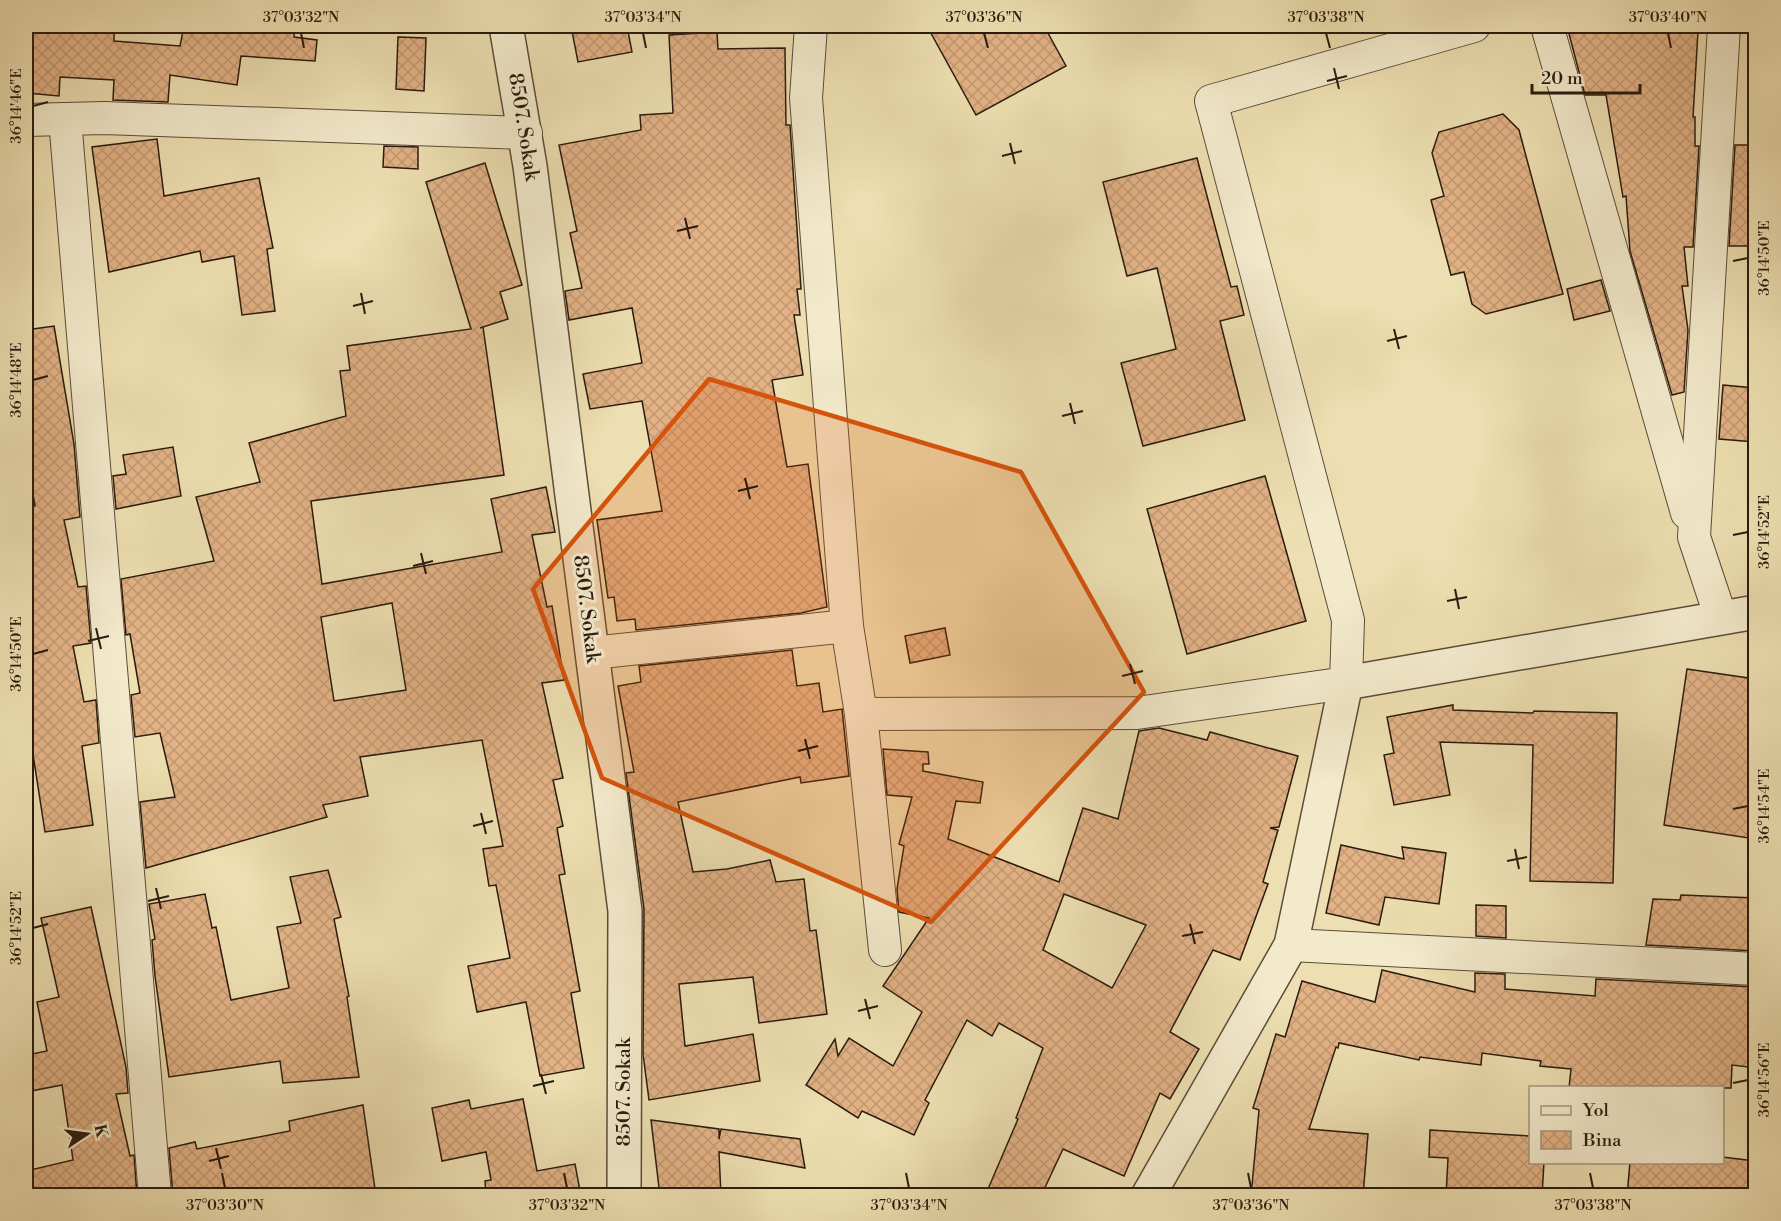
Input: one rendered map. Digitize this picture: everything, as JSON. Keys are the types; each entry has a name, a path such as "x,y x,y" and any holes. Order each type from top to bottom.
{"street":[{"name":"8507. Sokak","path":"506,26 526,133 625,911 624,1196"},
{"path":"811,26 806,98 847,626 861,714 885,950"},
{"path":"1148,1196 1291,945 1346,683 1348,620 1211,101 1474,26"},
{"path":"1547,26 1694,537 1720,618"},
{"path":"1694,537 1724,26"},
{"path":"26,120 104,118 526,133"},
{"path":"65,119 155,1196"},
{"path":"861,714 1137,713 1346,683 1755,612"},
{"path":"592,653 847,626"},
{"path":"1291,945 1755,969"}],"highlighted area":[{"path":"709,379 1021,472 1144,692 931,922 602,778 533,589"}],"building":[{"path":"70,26 114,26 114,41 180,46 184,26 228,26 267,32 267,26 295,26 294,37 317,40 315,61 241,56 237,85 170,75 168,102 113,100 114,80 60,77 59,96 27,93 33,29 70,33"},
{"path":"571,26 627,26 632,52 578,62"},
{"path":"927,26 1044,26 1066,66 976,115"},
{"path":"1567,26 1671,26 1671,30 1698,31 1693,117 1695,117 1695,146 1699,146 1693,247 1684,247 1688,286 1682,286 1688,330 1684,392 1672,395 1630,251 1626,196 1623,197 1606,95 1585,95"},
{"path":"717,32 718,49 785,48 786,125 790,125 801,289 797,289 800,315 794,315 803,375 772,380 787,467 808,464 827,607 801,613 636,630 635,619 617,621 614,597 608,598 597,520 662,511 642,401 590,409 583,374 642,363 632,308 569,320 565,291 582,288 570,233 577,231 559,145 641,130 640,115 673,113 669,35"},
{"path":"398,37 426,38 424,91 396,89"},
{"path":"1503,114 1519,130 1563,294 1486,314 1472,304 1464,272 1451,275 1431,200 1444,196 1432,153 1439,132"},
{"path":"157,139 164,196 259,178 273,248 267,249 275,311 242,315 234,256 202,262 200,251 109,272 92,147"},
{"path":"1735,145 1755,145 1755,246 1729,246"},
{"path":"384,146 418,147 418,169 383,167"},
{"path":"1197,158 1231,287 1237,286 1244,315 1220,321 1245,420 1143,446 1121,363 1176,349 1157,268 1127,276 1103,182"},
{"path":"485,163 522,285 500,292 508,319 483,327 504,475 311,501 322,584 502,552 491,499 546,487 555,532 532,535 547,607 552,606 564,680 542,683 563,778 553,780 563,826 557,828 565,874 559,875 580,991 571,993 584,1068 540,1076 526,1002 477,1012 468,966 510,958 496,885 489,886 483,849 503,846 482,740 360,757 368,796 323,805 327,817 146,868 140,802 175,797 160,733 135,737 131,695 140,693 130,634 126,635 121,579 214,561 196,497 260,482 249,443 346,416 340,371 350,370 347,346 471,329 426,182","holes":["392,603 406,690 334,701 321,617"]},
{"path":"1601,280 1610,311 1574,320 1567,289"},
{"path":"54,326 74,444 80,517 64,520 78,587 86,586 91,643 73,646 84,702 96,700 99,743 82,746 93,825 45,832 26,709 26,508 35,506 26,451 26,330"},
{"path":"1723,385 1755,388 1755,442 1719,439"},
{"path":"173,447 181,496 116,509 113,476 126,474 123,455"},
{"path":"1265,476 1306,621 1187,654 1147,509"},
{"path":"945,628 950,655 910,663 905,636"},
{"path":"792,650 797,686 819,683 823,712 842,709 849,776 801,783 800,777 678,802 693,872 727,869 770,860 776,882 804,879 810,931 816,930 827,1014 759,1023 753,977 679,984 685,1046 753,1034 760,1081 649,1100 643,1054 644,909 626,773 634,772 618,686 641,682 639,666"},
{"path":"1687,669 1755,679 1755,839 1664,825"},
{"path":"1453,705 1453,710 1617,713 1613,883 1530,881 1533,745 1440,742 1450,795 1394,805 1384,755 1394,753 1387,717"},
{"path":"1159,728 1207,740 1210,732 1298,756 1279,827 1270,828 1278,830 1263,882 1268,884 1240,960 1213,950 1170,1032 1199,1049 1170,1099 1160,1093 1124,1176 1063,1149 1041,1196 985,1196 1018,1119 1016,1118 1043,1048 999,1023 992,1036 967,1020 925,1100 929,1103 914,1135 862,1111 858,1118 806,1085 835,1039 838,1056 849,1038 893,1066 922,1012 883,986 929,918 899,912 897,889 904,846 899,844 912,797 887,795 883,749 928,752 929,764 923,764 923,771 983,782 980,803 956,801 948,839 1059,882 1083,808 1118,819 1139,731","holes":["1064,894 1146,925 1112,988 1043,950"]},
{"path":"1341,845 1404,859 1402,847 1446,853 1439,904 1385,897 1379,925 1326,913"},
{"path":"328,870 341,917 334,919 349,996 347,997 359,1077 283,1083 280,1061 169,1077 155,976 152,940 155,939 149,904 205,894 212,928 216,927 231,1000 289,988 277,927 301,923 290,877"},
{"path":"1681,895 1755,898 1755,951 1646,945 1653,899 1680,900"},
{"path":"1476,905 1506,906 1506,938 1476,936"},
{"path":"91,907 126,1067 128,1093 116,1094 130,1156 134,1155 137,1196 26,1196 26,1171 73,1160 62,1085 26,1092 26,1055 47,1051 37,1002 59,997 41,918"},
{"path":"1382,970 1475,992 1475,973 1505,974 1505,989 1595,996 1596,979 1755,987 1748,1067 1732,1065 1731,1088 1724,1088 1724,1086 1569,1086 1571,1069 1540,1066 1541,1061 1482,1053 1481,1065 1420,1057 1419,1060 1339,1043 1309,1129 1368,1134 1363,1196 1251,1196 1259,1110 1253,1108 1276,1034 1285,1037 1302,981 1375,1002"},
{"path":"523,1099 537,1171 575,1164 581,1196 486,1196 485,1181 491,1180 486,1152 442,1161 432,1108 469,1100 471,1109"},
{"path":"363,1105 376,1196 173,1196 169,1148 195,1142 197,1149 290,1131 289,1121"},
{"path":"651,1120 719,1129 719,1139 721,1129 800,1139 805,1168 719,1152 721,1196 660,1196"},
{"path":"1430,1130 1529,1136 1529,1164 1544,1164 1542,1196 1446,1196 1448,1158 1429,1157"},
{"path":"1724,1157 1755,1161 1755,1196 1627,1196 1630,1164 1724,1164"}]}
